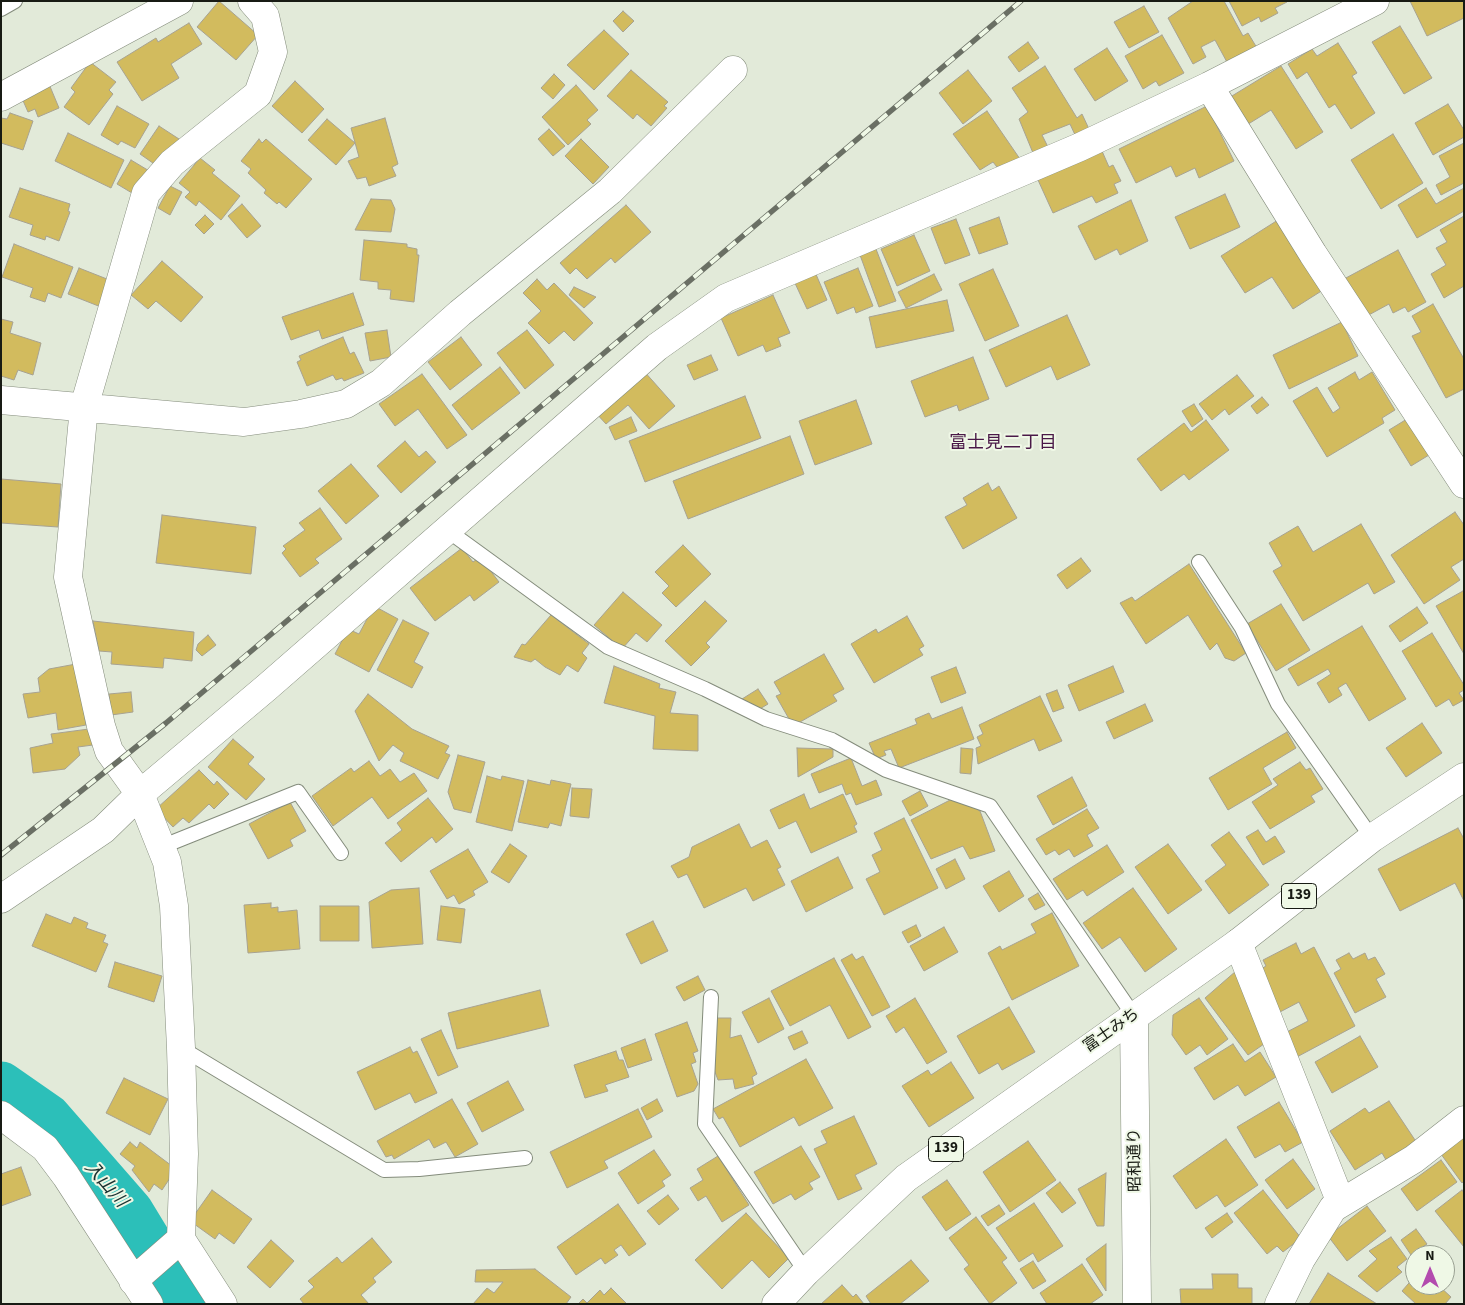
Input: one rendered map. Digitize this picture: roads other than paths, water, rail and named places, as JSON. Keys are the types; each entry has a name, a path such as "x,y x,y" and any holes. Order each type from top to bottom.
{"main road":[{"path":"1,97 180,1"},
{"path":"223,1304 177,1243 184,1154 174,906 167,862 140,794 109,750 101,726 68,577 84,407 146,193 172,163 258,94 273,52 265,16 252,1"},
{"path":"1,899 103,830 140,794 657,347 726,298 1080,147 1209,86 1375,1"},
{"path":"1,400 244,422 301,414 346,404 381,383 460,313 610,191 732,70"},
{"path":"1209,86 1319,262 1464,484"},
{"name":"富士みち","path":"776,1304 806,1272 906,1178 1238,943 1372,838 1464,777"},
{"path":"1238,943 1326,1170 1341,1203"},
{"name":"昭和通り","path":"1134,1016 1137,1304"},
{"path":"1,1116 45,1148 135,1278 149,1304"},
{"path":"1279,1304 1301,1259 1333,1208 1414,1159 1464,1120"},
{"path":"135,1278 177,1243"}],"lane":[{"path":"1,9 15,1"},
{"path":"447,530 608,647 705,689 766,719 832,740 886,770 990,806 1134,1016"},
{"path":"1199,562 1242,628 1278,704 1372,838"},
{"path":"161,847 298,792 341,853"},
{"path":"711,997 705,1124 806,1272"},
{"path":"181,1048 384,1170 419,1169 525,1158"}],"waterway":[{"name":"入山川","path":"1,1086 47,1118 129,1212 185,1304"}],"railway":[{"path":"1,855 166,723 1021,1"}],"district":[{"name":"富士見二丁目","path":"1003,444"}]}
